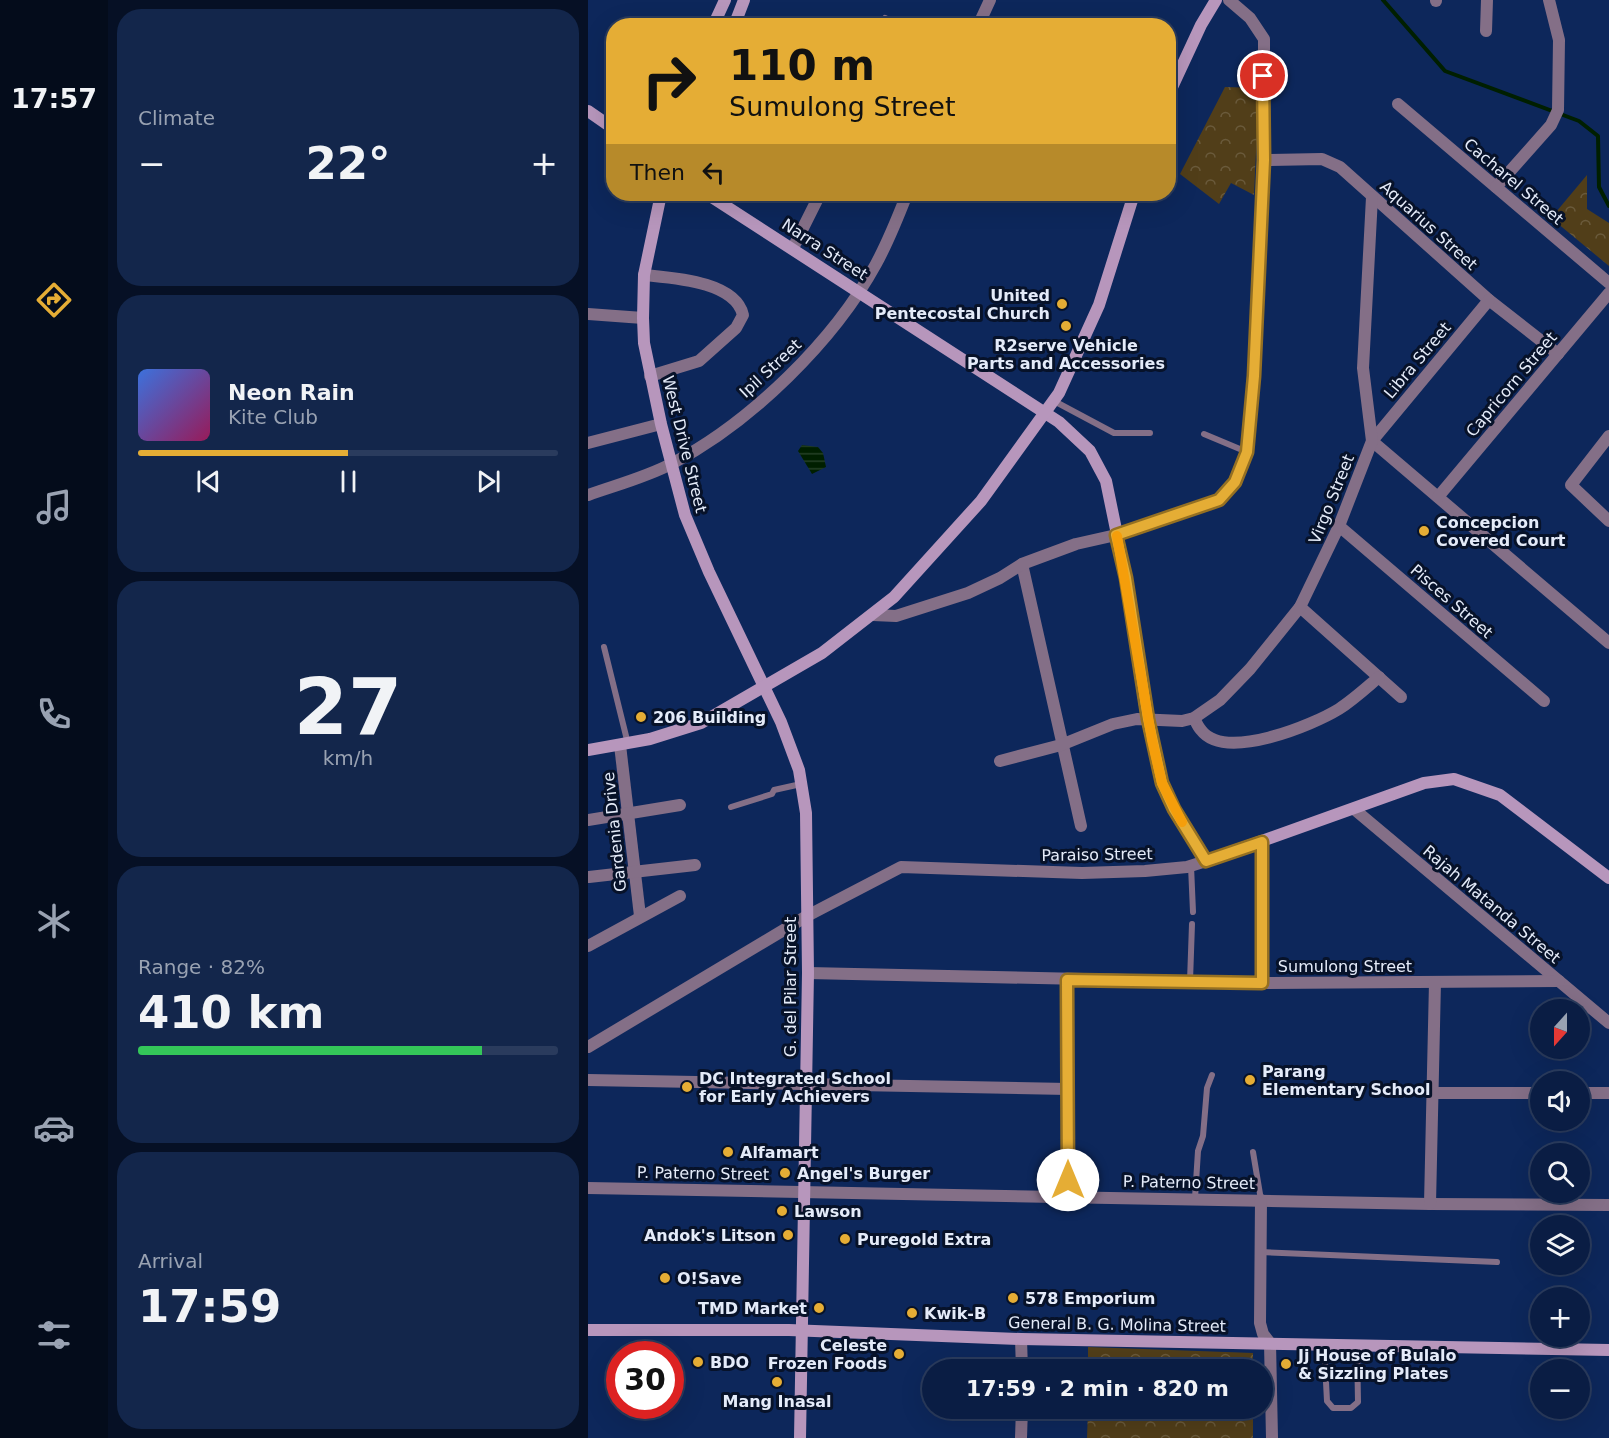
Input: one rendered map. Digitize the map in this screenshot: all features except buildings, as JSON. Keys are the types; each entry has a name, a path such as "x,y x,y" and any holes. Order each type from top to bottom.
{"street":[{"path":"716,18 724,0"},
{"path":"737,18 744,0"},
{"path":"982,18 990,0"},
{"path":"1176,80 1216,0"},
{"path":"873,615 896,616 931,609 1000,578 1022,564 1076,544 1116,535 1219,500 1235,482 1247,452 1254,376 1264,160 1264,39 1250,18 1228,0"},
{"path":"1486,31 1487,0"},
{"path":"1496,187 1555,116 1559,40 1549,0"},
{"name":"Cacharel Street","path":"1398,104 1609,284"},
{"path":"588,111 606,123"},
{"name":"Aquarius Street","path":"1264,160 1332,161 1489,300 1558,354"},
{"name":"Virgo Street","path":"1194,718 1220,700 1250,669 1300,608 1339,526 1372,441 1363,368 1372,197"},
{"name":"West Drive Street","path":"660,201 644,275 643,318 650,376 660,424 685,515 708,572 765,687"},
{"name":"Narra Street","path":"718,201 1073,433 1097,460 1106,482 1126,578 1148,719 1167,796 1206,861"},
{"path":"793,248 816,201"},
{"name":"Ipil Street","path":"588,495 672,464 726,429 802,364 859,291 880,256 904,201"},
{"path":"588,750 624,744 693,726 765,687 822,652 894,597 967,518 1054,401 1099,305 1132,201"},
{"path":"644,275 690,280 710,286 736,302 743,315 736,328 699,361 650,376"},
{"name":"Capricorn Street","path":"1438,497 1609,293"},
{"name":"Libra Street","path":"1372,441 1489,300"},
{"path":"588,314 643,318"},
{"path":"588,443 660,424"},
{"path":"1609,436 1571,485 1609,522"},
{"path":"1372,441 1609,643"},
{"name":"Pisces Street","path":"1339,526 1544,701"},
{"path":"1022,564 1081,826"},
{"path":"1300,608 1401,697"},
{"path":"1000,761 1061,745 1113,724 1148,719 1182,721 1194,718 1202,732 1216,739 1234,742 1281,736 1339,709 1379,677"},
{"name":"G. del Pilar Street","path":"765,687 781,722 802,784 806,813 808,973 800,1438"},
{"name":"Gardenia Drive","path":"624,744 628,815 640,916"},
{"name":"Paraiso Street","path":"588,1047 807,916 901,867 1083,873 1145,872 1191,866 1424,783 1448,779 1468,782 1492,791 1516,806 1609,878"},
{"path":"588,820 680,806"},
{"name":"Rajah Matanda Street","path":"1354,809 1609,1023"},
{"path":"1262,842 1262,983"},
{"path":"589,877 696,865"},
{"path":"588,946 640,916 680,897"},
{"name":"Sumulong Street","path":"808,973 1262,983 1559,981"},
{"path":"1067,980 1067,1196"},
{"path":"1430,1204 1435,982"},
{"path":"588,1080 1068,1089"},
{"path":"1432,1093 1530,1093"},
{"path":"1590,1093 1609,1093"},
{"name":"P. Paterno Street","path":"588,1188 1430,1204 1609,1205"},
{"path":"1261,1200 1260,1323 1263,1335 1270,1343 1272,1438"},
{"name":"General B. G. Molina Street","path":"588,1330 802,1331 1021,1339 1609,1350"},
{"path":"1021,1339 1022,1359"},
{"path":"1021,1438 1022,1419"}],"lane":[{"path":"1054,401 1114,433 1150,433"},
{"path":"1204,434 1247,452"},
{"path":"603,647 624,744"},
{"path":"731,807 772,794 774,790 802,784"},
{"path":"1191,866 1193,912"},
{"path":"1190,982 1192,924"},
{"path":"1195,1198 1198,1151 1203,1136 1207,1088 1212,1075"},
{"path":"1253,1152 1261,1200"},
{"path":"1260,1252 1497,1262"},
{"path":"1323,1344 1327,1401 1333,1408 1352,1408 1358,1402 1357,1344"}],"green space":[{"path":"1225,87 1259,88 1254,195 1231,183 1219,204 1180,174"},
{"path":"1587,175 1587,209 1609,223 1609,266 1551,218"},
{"path":"1088,1347 1253,1353 1253,1359 1088,1359"},
{"path":"1088,1419 1253,1419 1253,1438 1087,1438"}],"shaded area":[{"path":"802,445 818,447 823,453 826,467 812,474 798,451"}],"waterway":[{"path":"1383,0 1445,71 1579,121 1598,136 1599,187 1609,206"}],"slow traffic":[{"path":"1117,536 1152,740 1162,783 1182,822"}],"place":[{"name":"United Pentecostal Church","path":"1062,304"},
{"name":"R2serve Vehicle Parts and Accessories","path":"1066,326"},
{"name":"Concepcion Covered Court","path":"1424,531"},
{"name":"206 Building","path":"641,717"},
{"name":"Parang Elementary School","path":"1250,1080"},
{"name":"DC Integrated School for Early Achievers","path":"687,1087"},
{"name":"Alfamart","path":"728,1152"},
{"name":"Angel's Burger","path":"785,1173"},
{"name":"Lawson","path":"782,1211"},
{"name":"Andok's Litson","path":"788,1235"},
{"name":"Puregold Extra","path":"845,1239"},
{"name":"O!Save","path":"665,1278"},
{"name":"578 Emporium","path":"1013,1298"},
{"name":"TMD Market","path":"819,1308"},
{"name":"Kwik-B","path":"912,1313"},
{"name":"Celeste Frozen Foods","path":"899,1354"},
{"name":"BDO","path":"698,1362"},
{"name":"Jj House of Bulalo & Sizzling Plates","path":"1286,1364"},
{"name":"Mang Inasal","path":"777,1382"}],"route":[{"path":"1068,1180 1067,980 1262,983 1262,842 1206,861 1167,796 1148,719 1126,578 1116,535 1219,500 1235,482 1247,452 1254,376 1264,160 1263,76"}]}
